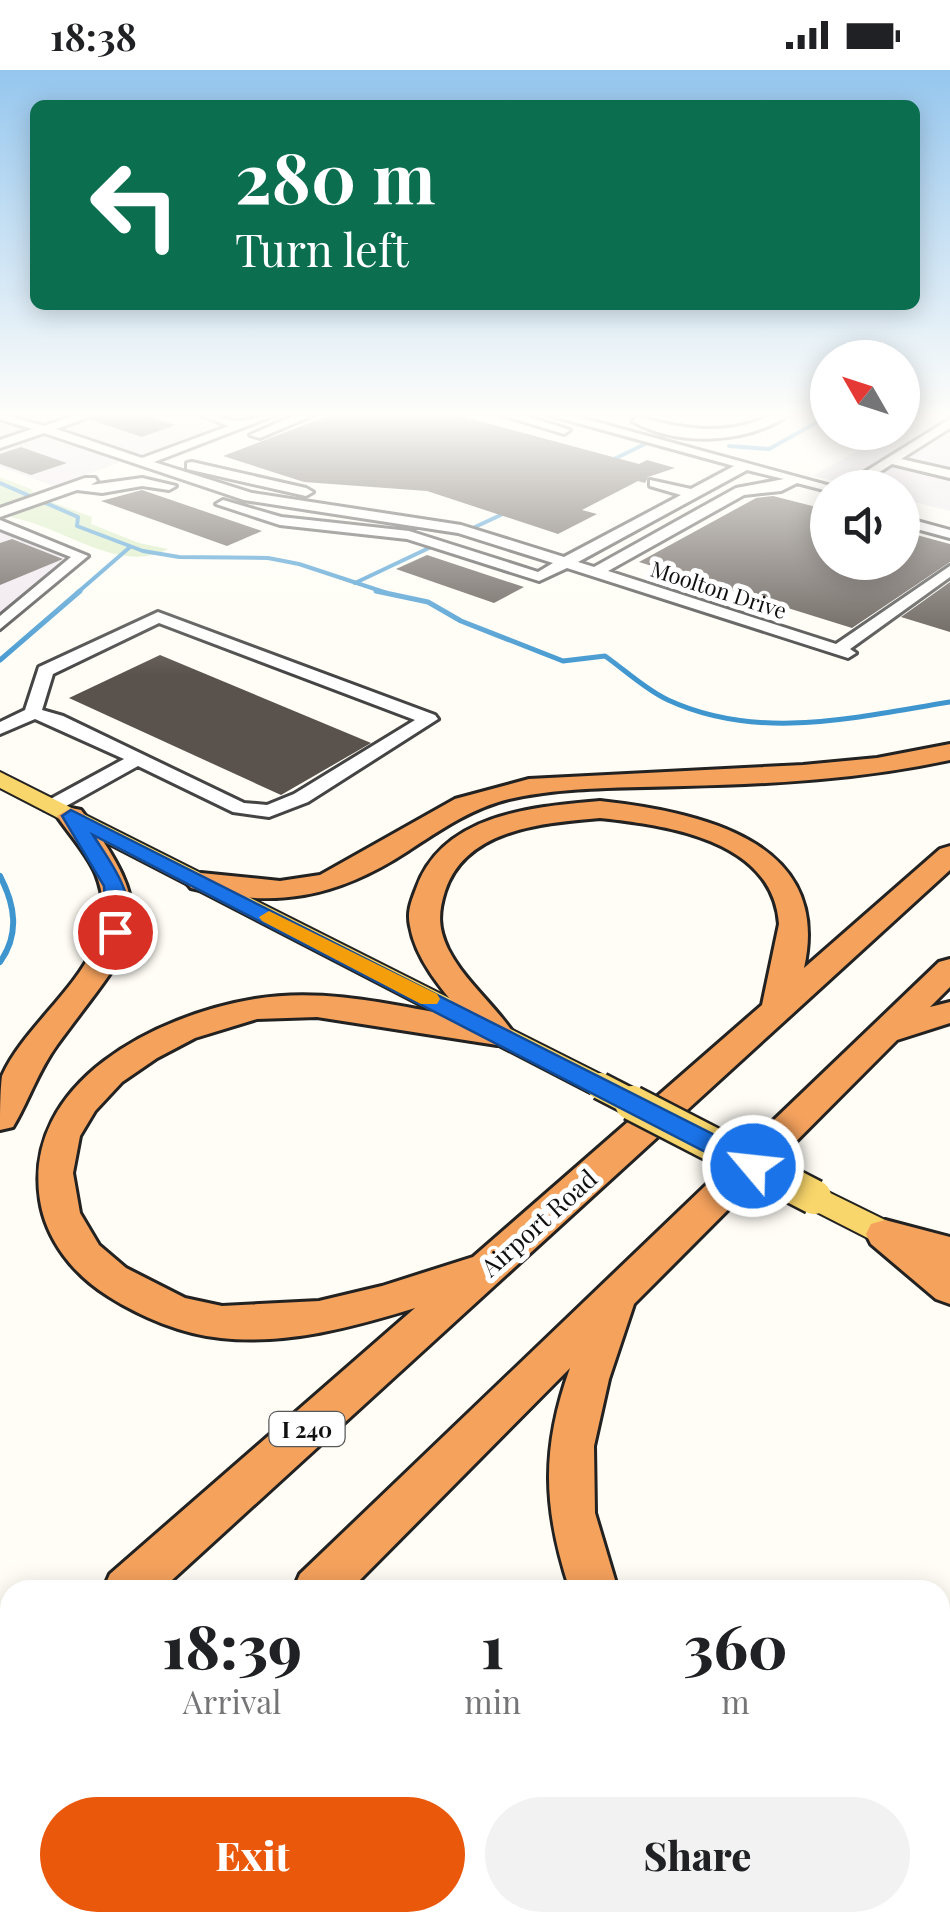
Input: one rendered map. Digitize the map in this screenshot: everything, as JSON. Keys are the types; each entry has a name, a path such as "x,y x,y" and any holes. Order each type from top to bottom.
{"highway":[{"path":"200,882 284,890 329,882 438,816 519,788 802,773 899,763 950,752"},
{"path":"497,1034 444,967 423,916 426,892 448,857 490,829 521,818 578,808 626,810 676,819 732,840 757,857 784,888 793,910 794,934 777,1010"},
{"path":"0,1118 24,1068 104,962 115,932 115,886 62,811"},
{"name":"Airport Road","path":"138,1580 950,856"},
{"path":"327,1580 950,968"},
{"path":"488,1267 371,1307 311,1318 221,1322 182,1314 142,1298 86,1258 68,1233 57,1200 56,1172 62,1142 74,1115 95,1087 120,1064 183,1028 256,1009 296,1006 378,1012 424,1024 497,1034"},
{"path":"882,1034 950,1012"},
{"path":"886,1234 950,1252"},
{"path":"886,1234 950,1288"},
{"path":"590,1580 577,1548 568,1473 572,1434 586,1382 618,1296"}],"main road":[{"path":"0,780 950,1267"}],"street":[{"path":"3,521 38,501"},
{"path":"216,501 281,521 379,530 424,539 538,577 679,501"},
{"name":"Moolton Drive","path":"275,501 451,519 507,544 843,652 950,570"},
{"path":"281,521 302,501"},
{"path":"594,572 723,501"},
{"path":"920,510 950,518"},
{"path":"424,539 451,519"},
{"path":"0,624 81,556 3,521"},
{"path":"639,522 670,530"},
{"path":"920,526 950,534"},
{"path":"480,558 507,544"},
{"path":"0,729 33,713 45,671 158,617 429,720 301,798 270,812 240,808 33,713"},
{"path":"62,811 138,759"}],"shaded area":[{"path":"920,501 950,501 950,511 920,503"},
{"path":"0,520 93,557 0,628"}],"green space":[{"path":"0,501 48,501 92,517 91,524 139,543 168,549 150,556 111,553 0,511"}],"building":[{"path":"101,501 174,501 262,531 227,546"},
{"path":"457,501 600,501 582,510 597,514 558,534"},
{"path":"751,501 792,501 810,505 810,580 920,580 920,536 950,544 950,562 852,628 639,562"},
{"path":"12,539 63,559 0,585 0,543"},
{"path":"427,555 524,587 494,603 396,569"},
{"path":"950,582 950,632 901,617"},
{"path":"160,655 371,743 281,795 69,698"}],"waterway":[{"path":"41,501 78,517 77,526 143,551 179,557 268,558 356,583"},
{"path":"475,527 505,513"},
{"path":"77,593 130,547"},
{"path":"356,583 431,547"},
{"path":"356,583 387,593"},
{"path":"0,660 80,591"},
{"path":"376,591 428,602 461,621 563,661 605,656 668,700 702,713 737,720 773,723 844,719 950,702"},
{"path":"0,876 13,919 11,941 0,962"}],"slow traffic":[{"path":"269,917 429,999"}],"route":[{"path":"115,932 115,886 98,852 71,816 753,1166"}]}
